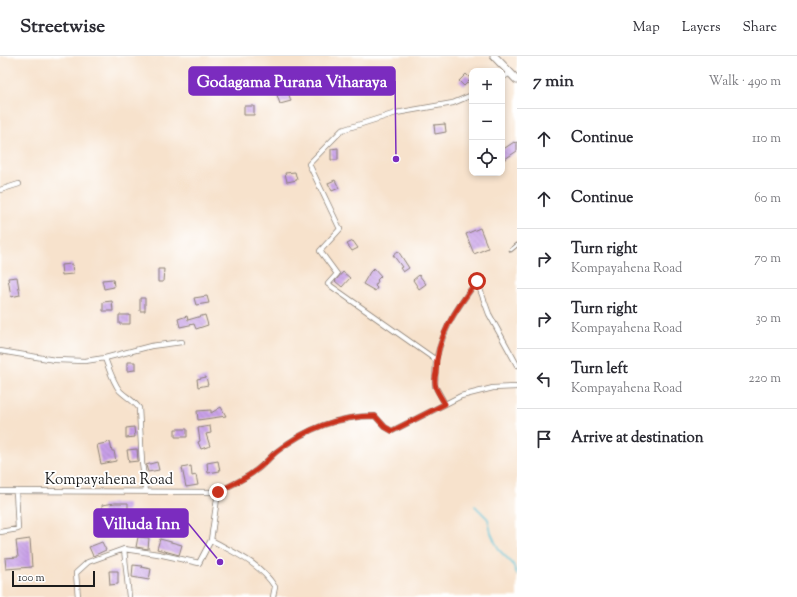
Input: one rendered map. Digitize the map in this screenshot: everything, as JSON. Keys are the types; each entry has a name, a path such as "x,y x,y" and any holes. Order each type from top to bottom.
{"main road":[{"path":"494,56 517,80"}],"street":[{"path":"505,76 510,73"},
{"path":"436,360 328,284 337,274 320,251 340,229 309,164 342,130 396,113 452,103 469,96"},
{"path":"0,190 19,184"},
{"path":"445,404 435,386 436,360 446,327 458,306 477,281 489,314 517,365"},
{"path":"0,351 55,360 84,360 105,358 151,346 182,342"},
{"path":"105,358 119,389 139,408 142,463 146,492"},
{"name":"Kompayahena Road","path":"0,491 218,492 255,472 275,453 315,428 360,416 375,416 385,427 392,431 461,396 493,388 517,387"},
{"path":"0,532 18,529 16,491"},
{"path":"78,597 76,573 88,562 124,549 158,554 199,563 211,540 218,492"},
{"path":"211,540 247,559 268,576 275,587 273,597"},
{"path":"124,549 129,597"}],"lane":[{"path":"511,250 517,245"}],"building":[{"path":"466,74 469,77 469,81 464,86 459,81"},
{"path":"288,92 291,101 280,104 277,95"},
{"path":"244,106 254,106 254,115 244,115"},
{"path":"445,124 446,132 435,134 434,125"},
{"path":"514,142 517,142 517,151 505,159 505,148"},
{"path":"338,148 338,160 331,160 331,149"},
{"path":"295,172 297,180 287,182 285,173"},
{"path":"335,180 339,188 332,191 328,183"},
{"path":"480,228 488,248 474,254 466,234"},
{"path":"353,241 358,248 352,251 347,244"},
{"path":"398,251 409,268 403,272 400,268 402,267 393,255"},
{"path":"72,264 73,274 62,275 61,265"},
{"path":"374,268 381,276 377,280 378,281 375,286 377,288 375,291 363,284"},
{"path":"158,269 164,269 163,282 158,282"},
{"path":"343,272 350,278 342,287 335,281"},
{"path":"419,275 426,284 419,289 413,280"},
{"path":"17,277 20,295 11,297 8,278"},
{"path":"113,279 114,287 104,289 102,280"},
{"path":"207,296 209,303 196,305 194,298"},
{"path":"140,298 145,298 145,311 140,311"},
{"path":"112,301 113,311 103,311 103,302"},
{"path":"119,315 130,315 130,324 119,324"},
{"path":"205,315 208,325 196,329 194,324 180,327 178,319 187,316 188,320"},
{"path":"127,362 135,362 135,370 127,371"},
{"path":"206,377 208,385 198,387 197,379"},
{"path":"221,407 226,416 198,420 197,411 211,410 211,413"},
{"path":"210,426 211,433 206,434 210,446 201,449 198,442 200,441 198,428"},
{"path":"134,427 135,437 126,438 126,428"},
{"path":"175,429 187,429 187,437 175,437"},
{"path":"110,442 116,461 101,464 97,445"},
{"path":"137,449 138,461 129,462 127,450"},
{"path":"218,461 220,471 208,473 207,463"},
{"path":"157,462 159,470 148,472 146,465"},
{"path":"191,466 192,476 196,475 198,485 186,487 182,468"},
{"path":"128,503 128,512 114,512 114,515 103,516 102,505"},
{"path":"138,537 149,538 148,549 136,547"},
{"path":"30,539 32,567 6,569 5,558 18,557 16,541"},
{"path":"160,539 182,545 179,555 157,549"},
{"path":"102,542 106,550 93,556 89,547"},
{"path":"133,565 151,569 149,580 132,577"},
{"path":"109,571 118,571 118,584 110,585"}],"waterway":[{"path":"475,506 488,519 491,533 495,542 500,551 513,564 517,575"}],"place":[{"name":"Godagama Purana Viharaya","path":"396,159"},
{"name":"Villuda Inn","path":"220,562"}],"route":[{"path":"218,492 255,472 275,453 290,442 315,428 360,416 375,416 385,427 392,431 445,404 435,386 436,360 446,327 458,306 477,281"}]}
